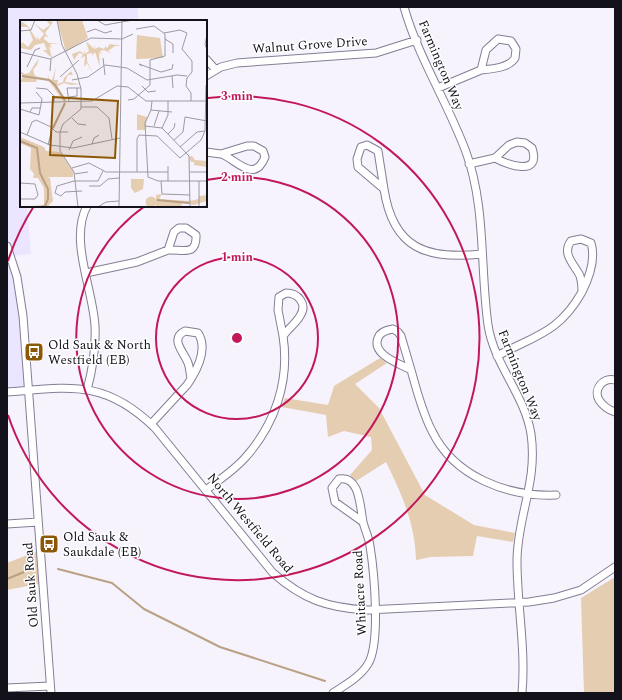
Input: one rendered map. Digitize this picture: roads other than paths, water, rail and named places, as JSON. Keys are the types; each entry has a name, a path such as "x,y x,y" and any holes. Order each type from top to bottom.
{"street":[{"name":"Farmington Way","path":"404,7 466,152 477,202 488,326 497,356 523,408 530,433 533,463 517,560 522,693"},
{"path":"438,88 481,70 502,66 513,61 516,52 515,46 511,41 498,39 490,44 486,50 481,70"},
{"name":"Walnut Grove Drive","path":"207,75 216,70 237,63 257,60 376,53 417,40"},
{"path":"207,60 216,70"},
{"path":"469,164 495,158 509,145 517,142 529,145 534,152 533,160 525,167 517,167 495,158"},
{"path":"384,190 358,167 356,159 361,147 367,145 378,151 384,190 386,206 392,221 409,242 421,249 440,255 482,254"},
{"path":"207,152 221,154 244,168 249,169 259,166 264,157 261,150 254,146 247,146 221,154"},
{"path":"87,207 82,218 80,229 81,250 95,326 94,359 87,390"},
{"path":"497,356 535,339 551,329 569,313 582,292 589,275 593,253 591,243 581,239 571,241 568,250 570,261 581,281 582,292"},
{"name":"Old Sauk Road","path":"7,246 20,291 29,390 33,400 35,476 50,689"},
{"path":"86,273 137,262 168,250"},
{"path":"206,490 243,460 257,443 273,417 282,390 285,372 283,336 278,310 279,297 282,294 294,293 302,303 302,311 300,316 283,336"},
{"path":"411,370 383,355 380,351 377,341 383,332 393,329 398,332 404,344 429,425 444,450 468,472 483,481 528,494 556,496"},
{"path":"151,424 188,385 200,362 201,341 198,333 185,331 178,337 177,342 188,364 191,379"},
{"path":"615,380 607,379 603,381 598,392 600,401 607,409 615,412"},
{"name":"North Westfield Road","path":"7,392 65,387 107,395 123,403 151,424 273,573 294,590 322,604 334,607 374,609 519,603 568,595 593,584 615,567"},
{"name":"Whitacre Road","path":"333,693 343,690 365,669 372,655 375,636 370,544 354,484 348,479 339,479 332,488 335,502 363,522"},
{"path":"7,524 38,522"},
{"path":"7,688 50,689"}],"waterway":[{"path":"58,569 112,583 144,609 220,647 325,681"},
{"path":"7,579 24,572"}],"place":[{"name":"Old Sauk & North Westfield (EB)","path":"34,352"},
{"name":"Old Sauk & Saukdale (EB)","path":"49,544"}]}
